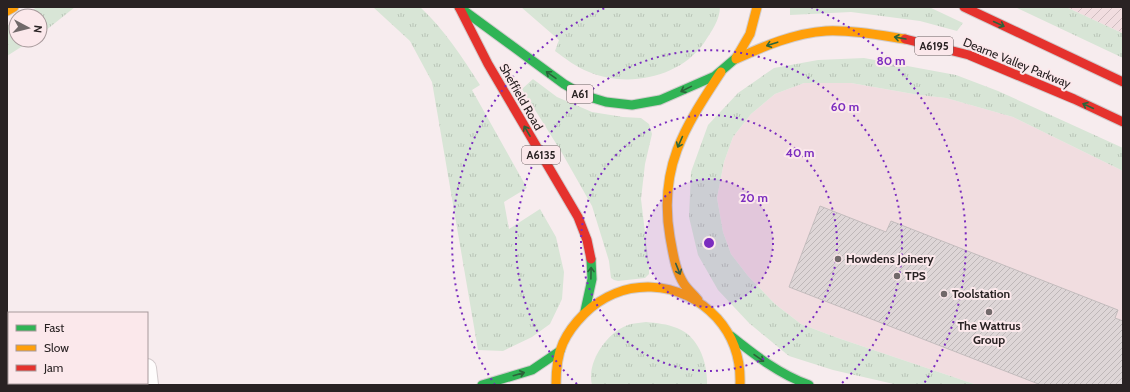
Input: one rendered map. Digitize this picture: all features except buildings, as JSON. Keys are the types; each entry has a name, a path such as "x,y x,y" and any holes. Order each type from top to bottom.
{"main road":[{"path":"7,11 14,7"},
{"name":"A61","path":"459,7 555,78 578,92 590,98 604,102 632,105 656,101 677,94 721,72 736,59 747,42 753,27 757,7"},
{"name":"Sheffield Road","path":"459,7 488,64 578,217 590,247 591,291 585,312"},
{"name":"Dearne Valley Parkway","path":"964,7 1123,82"},
{"name":"Dearne Valley Parkway","path":"736,59 757,49 803,34 826,31 880,35 918,42 969,55 1074,99 1123,122"},
{"path":"721,72 688,124 677,148 670,172 666,195 667,226 673,257 684,284 700,302 716,316 729,333 754,355 770,366 786,376 809,385"},
{"path":"556,385 556,369 560,351 570,330 585,312 597,302 611,294 625,289 657,287 687,295 700,302"},
{"path":"729,333 740,363 740,385"},
{"path":"482,385 532,370 560,351"}],"shaded area":[{"path":"1066,7 1123,7 1123,34 1122,33"},
{"path":"804,83 851,83 919,95 946,98 1013,117 1123,171 1123,385 977,385 801,324 775,304 748,276 731,254 723,232 717,198 724,162 733,137 751,114 775,94"}],"green space":[{"path":"75,7 48,29 48,8 35,8"},
{"path":"373,7 420,7 445,34 480,85 472,90 527,188 504,202 509,229 540,209 556,237 564,272 562,299 550,324 532,337 503,351 478,350 432,82 410,41"},
{"path":"521,7 720,7 720,12 717,21 704,43 681,65 667,72 651,77 619,79 604,77 589,72 563,57 555,51 559,40"},
{"path":"790,7 929,7 963,23 957,31 920,21 851,12 790,15"},
{"path":"1015,7 1066,7 1122,33 1123,58"},
{"path":"8,25 8,48 20,48 7,56"},
{"path":"864,58 956,75 998,91 1123,148 1123,171 1013,117 946,98 919,95 851,83 804,83 775,94 751,114 733,137 724,162 717,198 723,232 731,254 748,276 775,304 801,324 977,385 898,385 833,370 789,356 749,323 718,290 698,255 689,217 691,172 708,125 738,93 774,68 818,60"},
{"path":"533,79 557,97 592,112 641,118 649,124 652,134 645,164 641,199 649,266 649,274 645,278 618,281 611,278 609,261 592,206 562,153 522,89"},
{"path":"646,322 677,328 691,337 701,352 704,360 707,385 592,385 592,367 601,348 607,340 622,327"}],"traffic: fast":[{"path":"459,7 564,84 583,95 606,102 632,105 660,100 715,76 736,58"},
{"path":"585,311 592,279 591,259"},
{"path":"731,336 778,370 809,385"},
{"path":"482,385 532,370 560,351"}],"traffic: slow":[{"path":"7,11 14,7"},
{"path":"736,58 750,34 757,7"},
{"path":"736,59 791,37 814,32 846,31 905,39"},
{"path":"698,300 684,284 678,273 670,237 667,212 668,189 671,169 686,130 696,111 721,72"},
{"path":"556,385 559,353 569,331 584,314 599,302 616,293 633,288 651,287 669,290 686,296 702,305 717,318 728,333 735,349 738,358 740,385"}],"traffic: jam":[{"path":"459,7 488,64 578,217 587,240 591,259"},
{"path":"964,7 1123,82"},
{"path":"905,39 969,55 1074,99 1123,122"}],"place":[{"name":"Howdens Joinery","path":"838,259"},
{"name":"TPS","path":"897,276"},
{"name":"Toolstation","path":"944,294"},
{"name":"The Wattrus Group","path":"989,312"}]}
